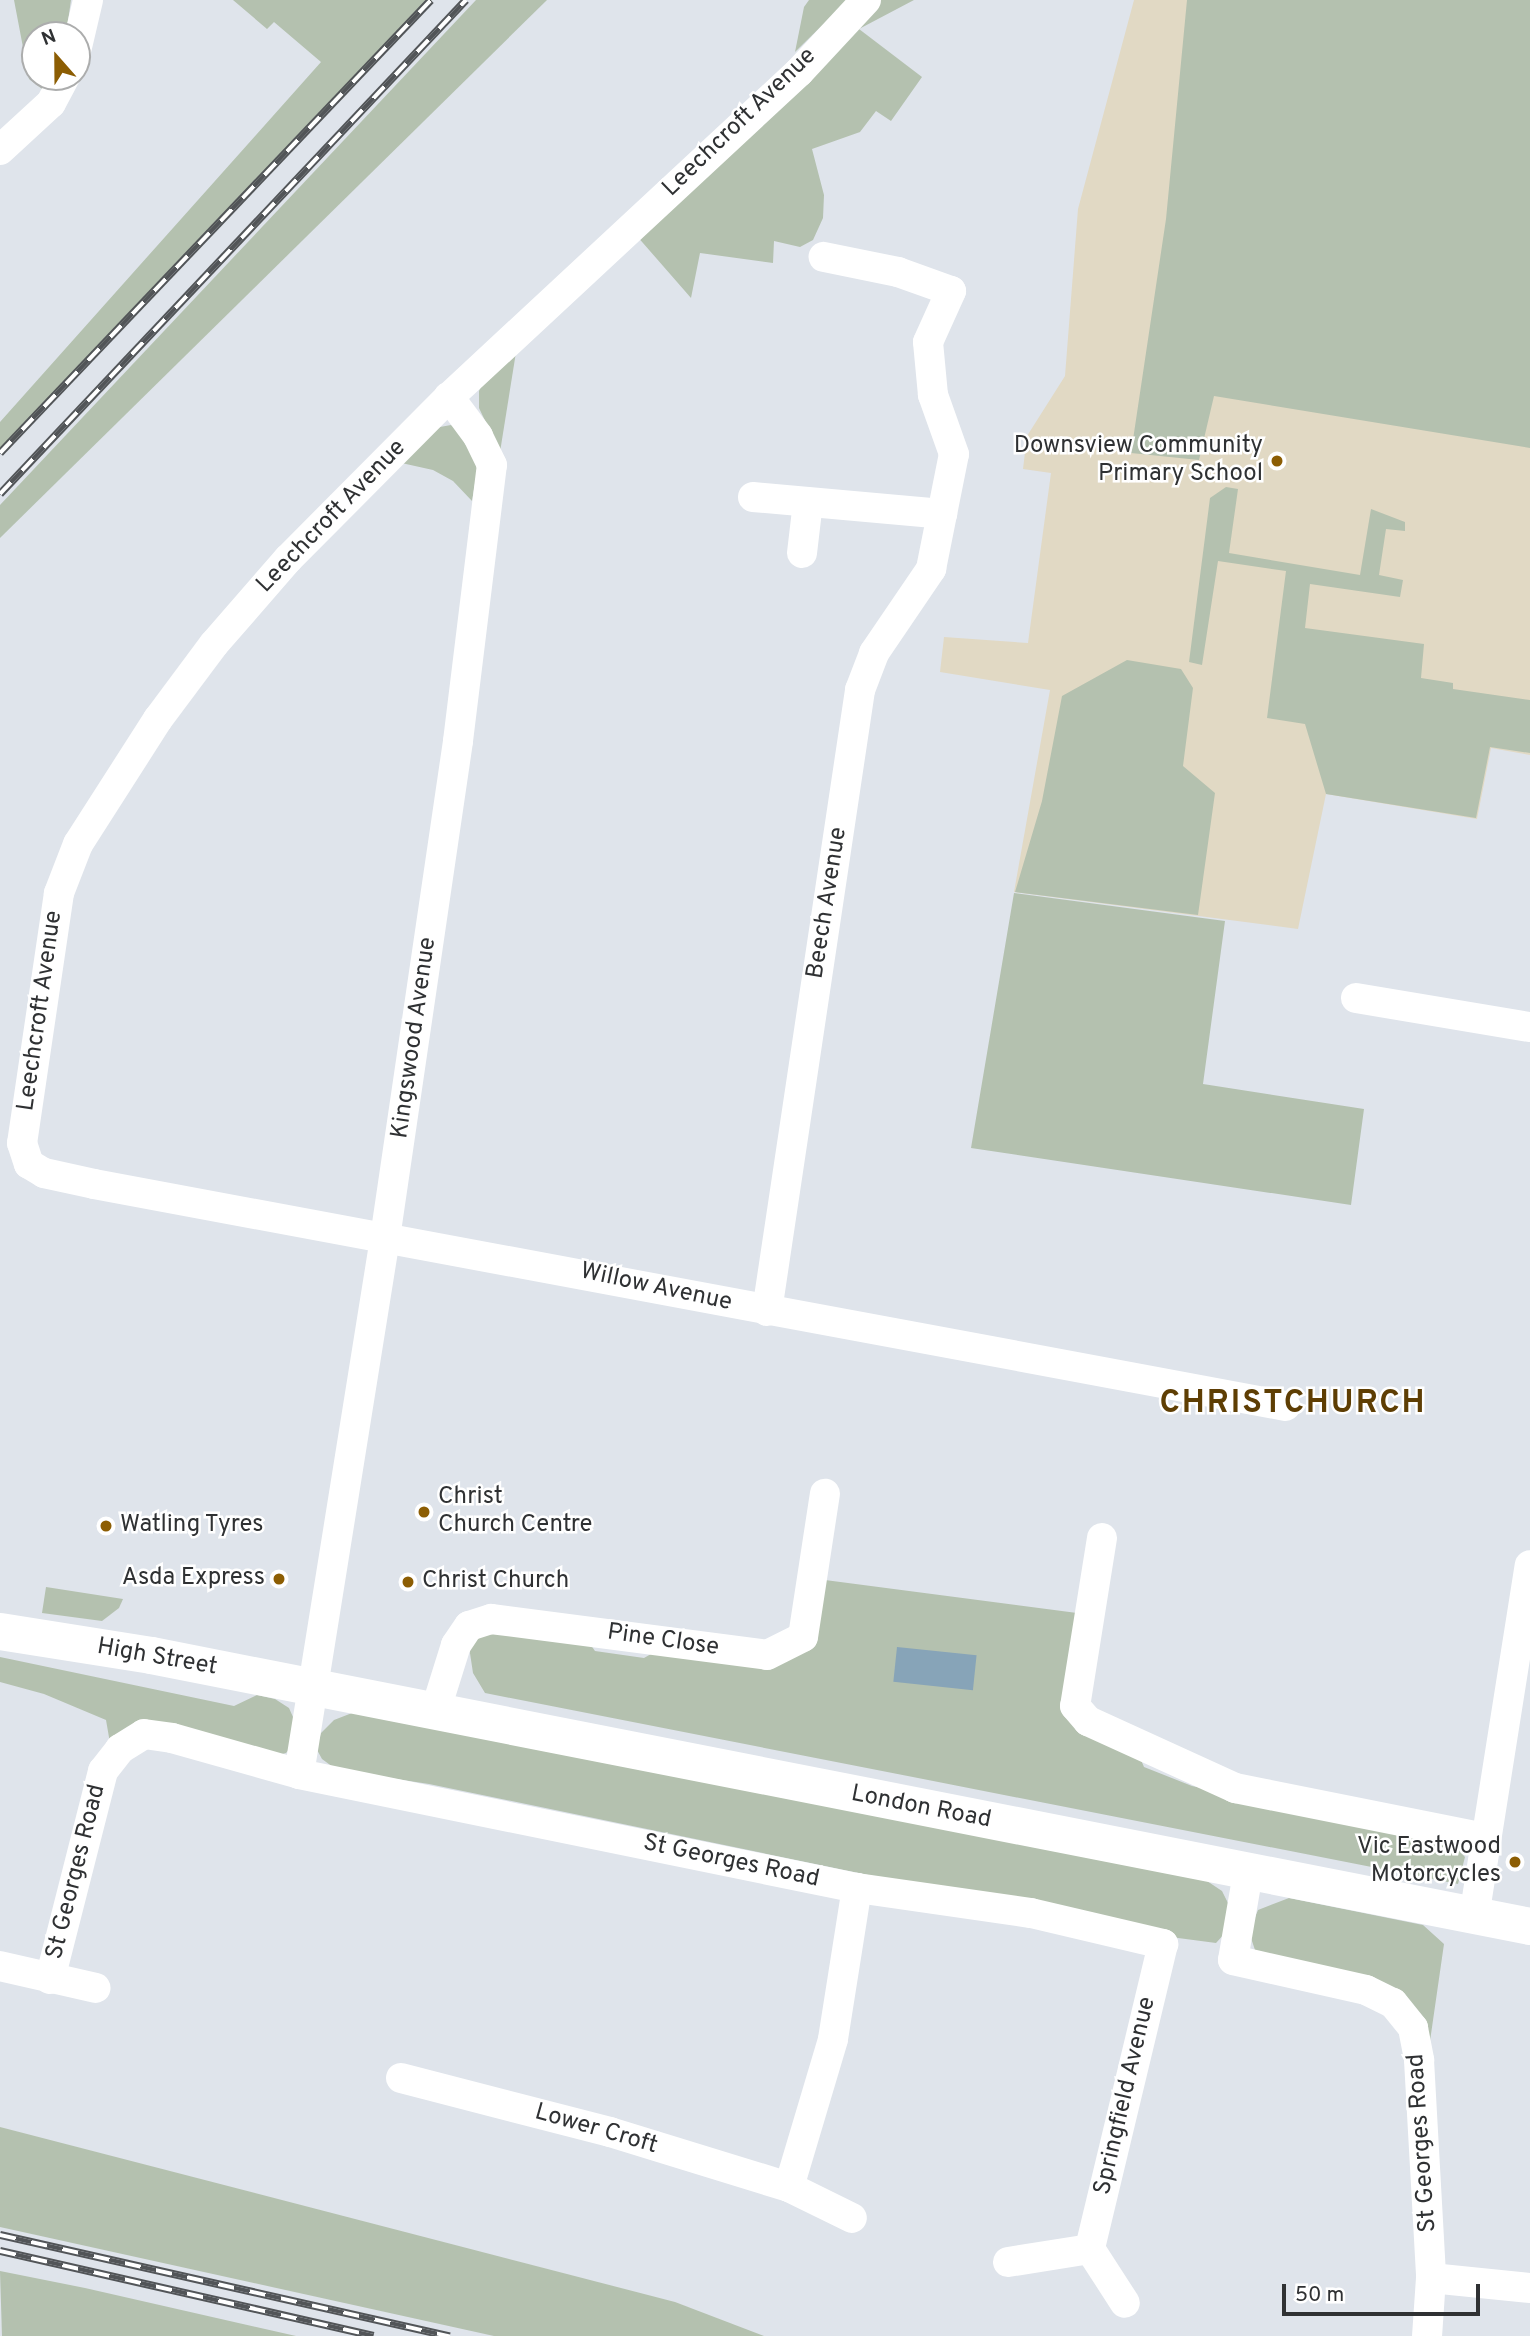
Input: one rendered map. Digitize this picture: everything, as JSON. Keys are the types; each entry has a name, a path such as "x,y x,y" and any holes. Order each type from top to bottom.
{"main road":[{"name":"High Street","path":"0,1631 151,1655 313,1688"},
{"name":"London Road","path":"313,1688 1248,1873 1530,1926"}],"street":[{"path":"83,21 88,0"},
{"name":"Leechcroft Avenue","path":"29,1164 22,1143 39,1013 59,893 78,844 158,719 214,644 288,559 449,397 799,72 866,0"},
{"path":"0,150 51,103 57,91"},
{"name":"Beech Avenue","path":"767,1311 860,690 874,653 931,569 954,454 933,396 928,342 951,291 898,272 824,257"},
{"name":"Kingswood Avenue","path":"313,1688 385,1238 458,741 492,465 478,436 449,397"},
{"path":"752,497 942,514"},
{"path":"802,552 808,502"},
{"path":"1356,998 1530,1027"},
{"name":"Willow Avenue","path":"29,1164 44,1173 94,1184 1286,1406"},
{"name":"Pine Close","path":"435,1712 456,1645 468,1626 491,1619 767,1655 803,1637 825,1494"},
{"path":"1102,1538 1075,1706 1088,1721 1235,1788 1486,1838"},
{"path":"1474,1917 1530,1565"},
{"path":"299,1774 313,1688"},
{"name":"St Georges Road","path":"50,1979 103,1771 120,1749 144,1734 172,1738 299,1774 857,1888 1031,1913 1163,1944"},
{"name":"St Georges Road","path":"1248,1873 1233,1960 1366,1990 1393,2003 1413,2028 1419,2060 1431,2278 1427,2336"},
{"path":"789,2187 833,2039 857,1888"},
{"name":"Springfield Avenue","path":"1090,2249 1163,1944"},
{"name":"St Georges Road","path":"0,1966 96,1988"},
{"name":"Lower Croft","path":"401,2078 610,2132 789,2187 852,2218"},
{"path":"1008,2262 1090,2249 1125,2303"},
{"path":"1431,2278 1530,2288"}],"shaded area":[{"name":"Downsview Community Primary School","path":"1134,0 1530,0 1530,755 1491,748 1477,819 1326,794 1298,929 1014,892 1050,690 940,672 944,637 1028,643 1051,473 1023,469 1027,436 1065,376 1078,209"}],"green space":[{"path":"14,0 71,0 68,21 21,21 21,37"},
{"path":"233,0 432,0 0,450 0,422 321,62 274,22 267,29"},
{"path":"476,0 547,0 0,538 0,505"},
{"path":"809,0 848,0 795,52 804,7"},
{"path":"878,0 914,0 859,29 922,77 891,121 876,111 860,132 812,149 824,195 823,218 813,240 800,247 774,241 773,263 700,253 691,298 636,235"},
{"path":"1187,0 1530,0 1530,448 1214,396 1199,460 1131,453 1166,219"},
{"path":"517,346 500,452 479,408 479,391 485,378"},
{"path":"451,425 459,429 478,466 472,501 453,481 433,470 397,462 429,429"},
{"path":"1226,487 1238,489 1229,553 1360,575 1371,509 1405,522 1405,531 1386,529 1379,575 1403,580 1400,597 1310,584 1305,628 1424,644 1421,678 1453,683 1453,689 1530,700 1530,753 1490,747 1476,818 1326,794 1305,724 1267,718 1286,571 1218,561 1202,665 1189,662 1210,498"},
{"path":"1127,660 1181,669 1193,688 1183,766 1215,793 1198,915 1015,892 1042,801 1062,696"},
{"path":"1014,893 1225,921 1203,1084 1364,1109 1351,1205 971,1148"},
{"path":"825,1580 1077,1613 1066,1702 1138,1753 1144,1767 1192,1786 1447,1838 1465,1857 1458,1884 485,1693 473,1673 468,1640 488,1627 588,1641 595,1651 644,1658 658,1650 775,1667"},
{"path":"46,1587 123,1599 119,1608 102,1621 42,1613"},
{"path":"0,1657 234,1706 257,1695 275,1699 289,1708 297,1726 295,1742 286,1753 267,1758 110,1743 106,1720 44,1694 0,1682"},
{"path":"352,1713 1207,1881 1222,1891 1229,1905 1226,1932 1216,1943 1163,1936 429,1784 337,1770 322,1759 316,1748 321,1733 334,1720"},
{"path":"1289,1898 1423,1925 1444,1944 1429,2048 1418,2024 1256,1953 1249,1932 1258,1910"},
{"path":"0,2127 675,2302 764,2336 494,2336 0,2227"},
{"path":"0,2271 85,2288 296,2336 2,2336"}],"water":[{"path":"897,1647 977,1655 973,1690 893,1682"}],"railway":[{"path":"0,453 431,0"},
{"path":"0,494 466,0"},
{"path":"0,2235 450,2336"},
{"path":"0,2251 373,2336"}],"place":[{"name":"Downsview Community Primary School","path":"1277,461"},
{"name":"Christ Church Centre","path":"424,1512"},
{"name":"Watling Tyres","path":"106,1526"},
{"name":"Asda Express","path":"279,1579"},
{"name":"Christ Church","path":"408,1582"},
{"name":"Vic Eastwood Motorcycles","path":"1515,1862"}],"district":[{"name":"CHRISTCHURCH","path":"1293,1404"}]}
